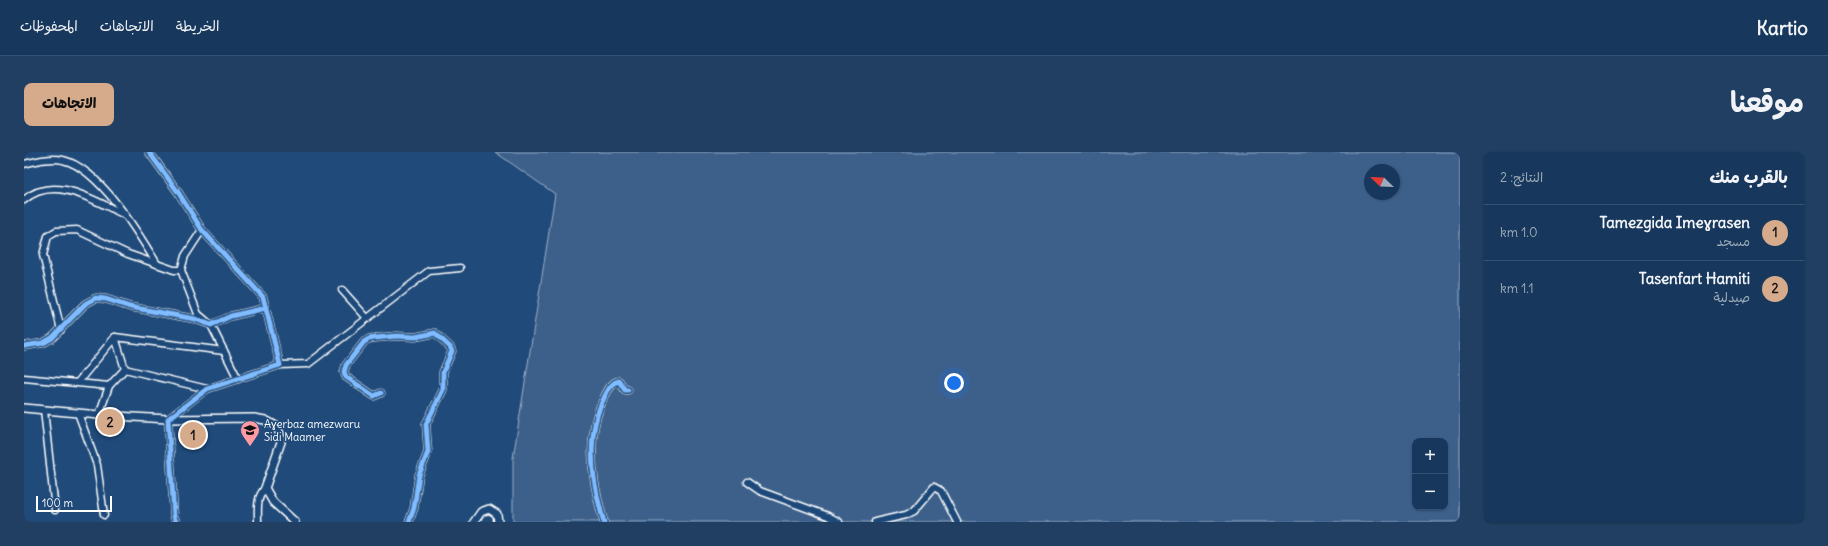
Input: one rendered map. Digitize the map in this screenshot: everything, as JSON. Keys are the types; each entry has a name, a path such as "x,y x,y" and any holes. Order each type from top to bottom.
{"main road":[{"path":"24,408 99,415 168,419 254,418 271,422 278,430 281,442 264,488 273,502 295,522"},
{"path":"474,522 481,512 490,509 497,514 498,522"}],"street":[{"path":"149,152 178,192 202,230 263,297 280,364"},
{"path":"24,164 51,159 70,162 93,176 140,235 157,264"},
{"path":"24,200 30,194 40,190 63,188 124,214"},
{"path":"61,330 43,255 48,236 56,231 77,230 128,254 174,270 181,270"},
{"path":"202,230 185,256 181,270 198,314 211,325 238,379"},
{"path":"176,522 174,516 168,419 207,389 280,364 308,364 428,271 460,268"},
{"path":"342,290 367,318"},
{"path":"24,346 43,343 61,330 84,304 93,299 100,298 153,312 195,319 211,325 231,316 266,308"},
{"path":"381,393 374,396 366,392 346,377 344,372 346,366 364,342 369,339 397,336 415,337 436,333 450,347 452,351 443,372 443,390 426,424 428,452 419,475 414,508 408,522"},
{"path":"115,337 224,351"},
{"path":"115,337 125,369"},
{"path":"78,382 115,337"},
{"path":"99,415 109,386 125,369"},
{"path":"125,369 207,389"},
{"path":"24,378 109,386"},
{"path":"604,522 598,501 594,476 594,433 601,405 610,388 619,381 625,390 628,390"},
{"path":"44,410 55,510"},
{"path":"78,413 97,465 104,515"},
{"path":"747,482 760,491 828,516 839,522"},
{"path":"875,522 906,515 914,511 934,487 942,491 957,522"},
{"path":"258,522 258,502 260,494 264,488"}],"shaded area":[{"path":"495,152 1460,152 1460,522 513,522 513,458 555,194"}],"cycle path":[{"path":"149,152 178,192 202,230 263,297 280,365 207,389 168,419 174,516 176,522"},
{"path":"24,346 43,343 52,338 85,304 96,298 106,299 130,307 195,319 211,325 231,316 266,308"},
{"path":"381,393 374,396 346,377 344,372 346,365 364,342 375,338 397,336 415,337 435,333 450,347 452,351 443,372 443,390 426,424 428,452 419,475 414,508 409,522"},
{"path":"604,522 596,491 592,459 595,426 606,394 612,385 619,381 625,390 628,390"}],"place":[{"name":"Tasenfart Hamiti","path":"110,422"},
{"name":"Tamezgida Imeɣrasen","path":"193,435"},
{"name":"Aɣerbaz amezwaru Sidi Maamer","path":"250,447"}]}
